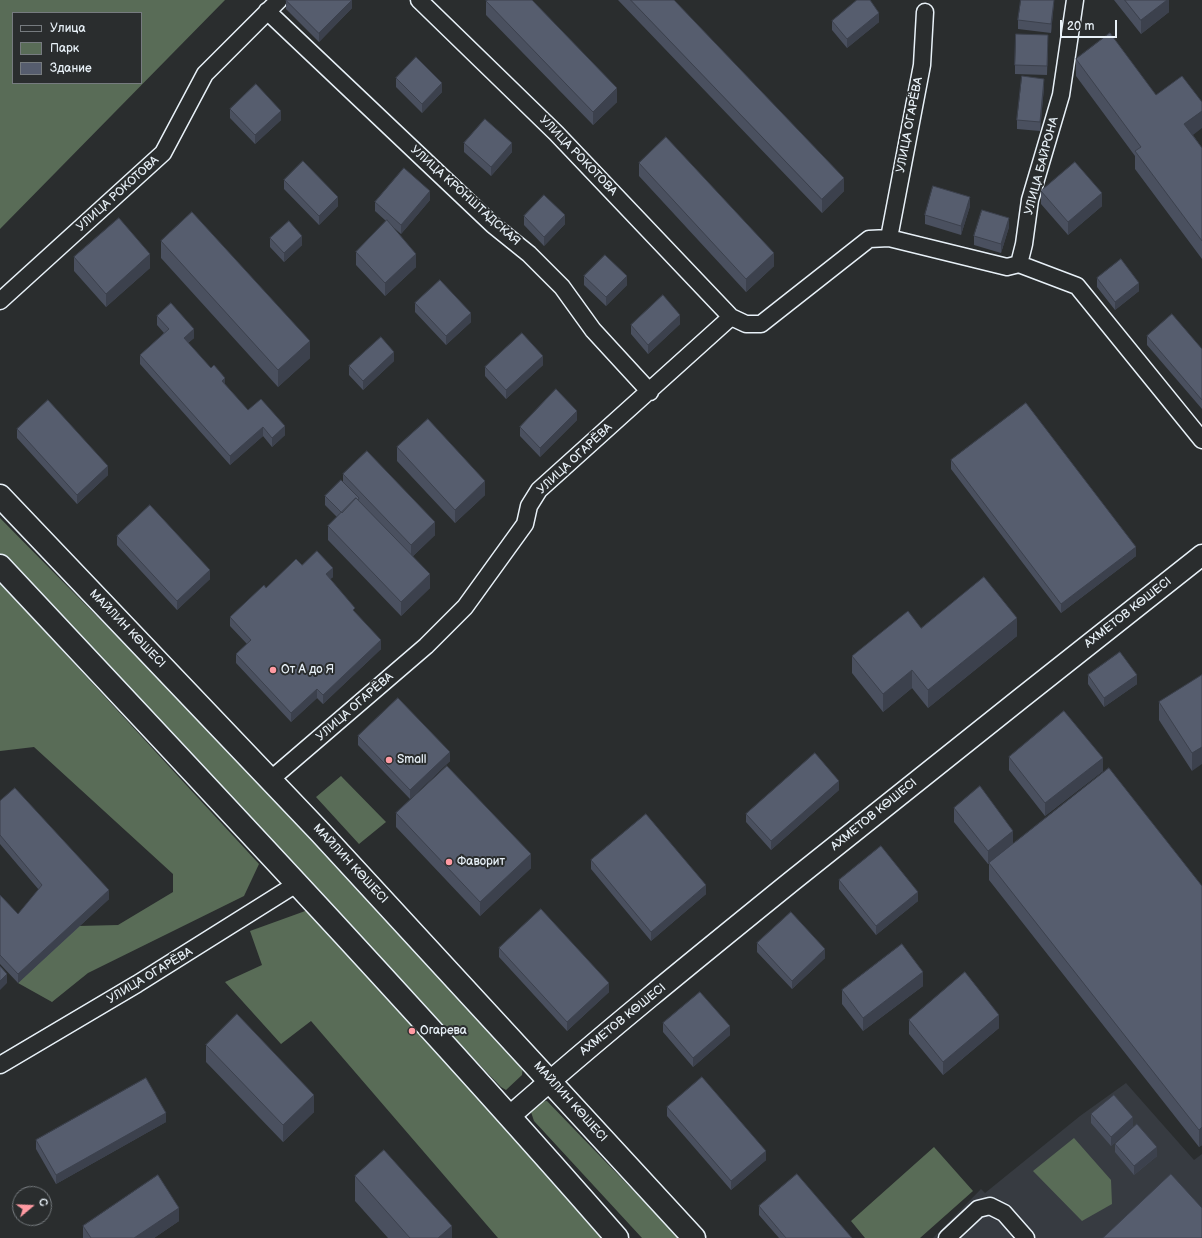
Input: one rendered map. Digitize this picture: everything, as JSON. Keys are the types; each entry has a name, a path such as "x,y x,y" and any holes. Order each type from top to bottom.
{"main road":[{"name":"МАЙЛИН КӨШЕСІ","path":"0,496 270,780 551,1081 694,1238"},
{"path":"0,566 298,883 510,1116 617,1238"}],"street":[{"name":"УЛИЦА РОКОТОВА","path":"0,301 163,153 205,74 279,0"},
{"name":"УЛИЦА РОКОТОВА","path":"419,0 556,133 732,317"},
{"name":"УЛИЦА БАЙРОНА","path":"1018,264 1024,244 1030,200 1061,95 1075,0"},
{"name":"УЛИЦА КРОНШТАДСКАЯ","path":"267,11 494,225 529,254 562,287 593,330 650,392"},
{"name":"УЛИЦА ОГАРЁВА","path":"889,238 922,65 925,12"},
{"path":"732,317 746,324 761,324 869,239 889,238 1007,267 1018,264 1077,286 1202,440"},
{"name":"УЛИЦА ОГАРЁВА","path":"270,780 426,646 465,607 525,524 529,506 539,490 732,317"},
{"name":"АХМЕТОВ КӨШЕСІ","path":"510,1116 695,960 1003,711 1202,555"},
{"name":"УЛИЦА ОГАРЁВА","path":"0,1065 143,980 298,883"},
{"path":"947,1238 978,1209 990,1206 1004,1213 1026,1238"}],"shaded area":[{"path":"1126,1083 1194,1160 1202,1154 1202,1238 933,1238 981,1189 985,1193 1080,1116"}],"green space":[{"path":"0,0 225,0 0,229"},
{"path":"0,518 304,826 523,1065 522,1075 506,1090 501,1087 247,823 0,560"},
{"path":"0,583 259,864 244,896 88,973 52,1002 18,983 78,926 118,925 173,892 173,874 34,747 0,751"},
{"path":"341,776 386,822 359,844 316,797"},
{"path":"308,910 603,1238 498,1238 311,1021 281,1044 225,982 262,965 250,931"},
{"path":"547,1101 679,1238 642,1238 534,1121 530,1109 536,1102"},
{"path":"1074,1138 1111,1180 1112,1204 1082,1221 1033,1171"},
{"path":"934,1147 973,1191 920,1238 865,1238 851,1221"}],"building":[{"path":"286,0 352,0 319,33"},
{"path":"532,0 617,88 593,112 486,1"},
{"path":"631,0 674,0 844,178 822,199"},
{"path":"857,0 870,0 879,13 847,39 832,21"},
{"path":"1021,0 1054,0 1051,24 1018,20"},
{"path":"1125,0 1167,0 1141,20"},
{"path":"1110,33 1156,95 1182,76 1202,102 1202,111 1184,124 1202,148 1202,241 1135,151 1141,147 1076,59"},
{"path":"1016,34 1048,35 1047,66 1015,65"},
{"path":"416,57 442,83 422,104 396,78"},
{"path":"1022,76 1044,79 1040,122 1017,120"},
{"path":"256,84 281,111 255,135 230,109"},
{"path":"485,119 512,143 491,167 464,143"},
{"path":"666,137 774,253 746,279 639,163"},
{"path":"303,161 338,197 319,216 284,180"},
{"path":"1075,162 1102,193 1068,222 1041,191"},
{"path":"404,168 430,191 401,225 375,202"},
{"path":"933,186 970,197 961,226 925,215"},
{"path":"544,195 565,215 544,237 524,216"},
{"path":"982,210 1009,218 1001,244 974,236"},
{"path":"192,212 310,341 278,370 161,241"},
{"path":"119,218 150,254 106,294 74,257"},
{"path":"387,220 416,254 385,283 356,252"},
{"path":"289,221 302,236 284,253 270,238"},
{"path":"605,255 627,276 606,297 584,276"},
{"path":"1121,259 1139,283 1115,302 1097,278"},
{"path":"440,280 471,313 446,336 415,303"},
{"path":"663,295 680,315 648,345 631,325"},
{"path":"171,303 194,329 184,338 211,368 214,365 225,378 222,381 248,410 261,399 285,426 272,438 263,427 230,456 140,355 169,329 157,316"},
{"path":"1172,314 1202,349 1202,400 1147,336"},
{"path":"522,333 543,356 506,390 485,367"},
{"path":"381,337 394,352 363,381 349,366"},
{"path":"556,389 577,411 540,448 520,427"},
{"path":"48,400 108,466 77,495 17,429"},
{"path":"1026,403 1136,547 1061,604 951,460"},
{"path":"428,419 485,481 455,510 397,447"},
{"path":"367,451 435,522 411,545 343,474"},
{"path":"341,480 359,498 358,500 356,498 342,513 325,496"},
{"path":"356,498 430,574 401,602 328,526"},
{"path":"150,505 210,570 177,601 117,536"},
{"path":"317,551 333,568 326,574 355,608 353,610 381,640 323,695 317,689 291,713 236,654 251,640 230,617 264,585 266,588 296,559 302,565"},
{"path":"984,577 1017,618 928,690 912,670 883,694 852,656 908,611 921,628"},
{"path":"1120,652 1137,675 1104,698 1088,675"},
{"path":"1202,675 1202,747 1192,753 1159,702"},
{"path":"398,698 450,752 410,790 358,736"},
{"path":"1064,711 1103,758 1045,803 1009,757"},
{"path":"815,753 839,781 771,841 746,814"},
{"path":"447,766 531,854 480,902 396,813"},
{"path":"1109,768 1202,886 1202,1127 1199,1130 989,863"},
{"path":"980,786 1013,831 988,851 954,808"},
{"path":"15,788 109,890 18,974 0,955 0,895 18,914 42,885 0,835 0,801"},
{"path":"646,814 706,885 651,932 591,860"},
{"path":"881,846 918,892 876,926 839,880"},
{"path":"541,909 609,983 567,1022 499,948"},
{"path":"791,912 825,949 792,981 757,943"},
{"path":"902,944 923,972 863,1018 842,990"},
{"path":"0,966 7,974 0,981"},
{"path":"965,972 999,1015 943,1062 909,1020"},
{"path":"700,992 730,1026 693,1058 663,1023"},
{"path":"237,1014 314,1095 283,1125 206,1045"},
{"path":"702,1077 766,1151 731,1181 667,1107"},
{"path":"146,1078 166,1113 56,1175 36,1140"},
{"path":"1114,1095 1133,1117 1111,1137 1091,1114"},
{"path":"1137,1124 1157,1147 1134,1166 1115,1144"},
{"path":"384,1150 452,1226 438,1238 410,1238 355,1176"},
{"path":"797,1174 852,1238 786,1238 759,1206"},
{"path":"1171,1174 1202,1208 1202,1238 1103,1238"},
{"path":"158,1175 179,1208 134,1238 91,1238 83,1226"}],"place":[{"name":"От А до Я","path":"273,670"},
{"name":"Small","path":"389,760"},
{"name":"Фаворит","path":"449,862"},
{"name":"Огарева","path":"412,1031"}]}
